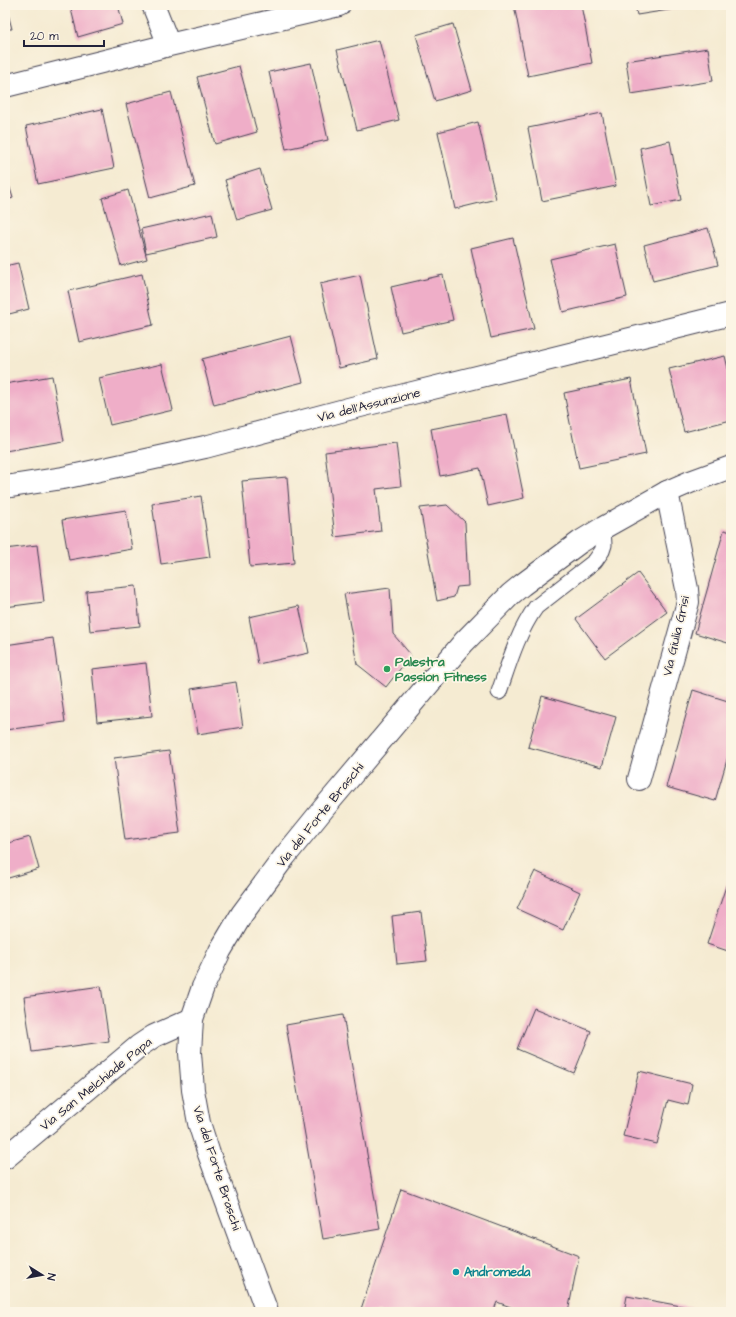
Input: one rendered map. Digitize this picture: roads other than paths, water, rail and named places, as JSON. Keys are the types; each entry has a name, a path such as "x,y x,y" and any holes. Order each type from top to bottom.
{"street":[{"path":"153,5 169,45"},
{"path":"5,86 339,5"},
{"name":"Via dell'Assunzione","path":"5,487 63,478 206,447 352,408 731,314"},
{"name":"Via del Forte Braschi","path":"267,1312 199,1123 193,1090 190,1053 192,1019 213,965 229,935 242,914 285,856 435,675 464,642 511,594 603,528 667,492 731,467"},
{"name":"Via Giulia Grisi","path":"639,779 688,602 687,589 667,492"},
{"name":"Via San Melchiade Papa","path":"5,1158 138,1046 154,1036 192,1019"}],"lane":[{"path":"499,692 517,642 530,615 536,607 595,561 604,545 603,528"}],"place":[{"name":"Palestra Passion Fitness","path":"387,669"},
{"name":"Andromeda","path":"456,1272"}]}
